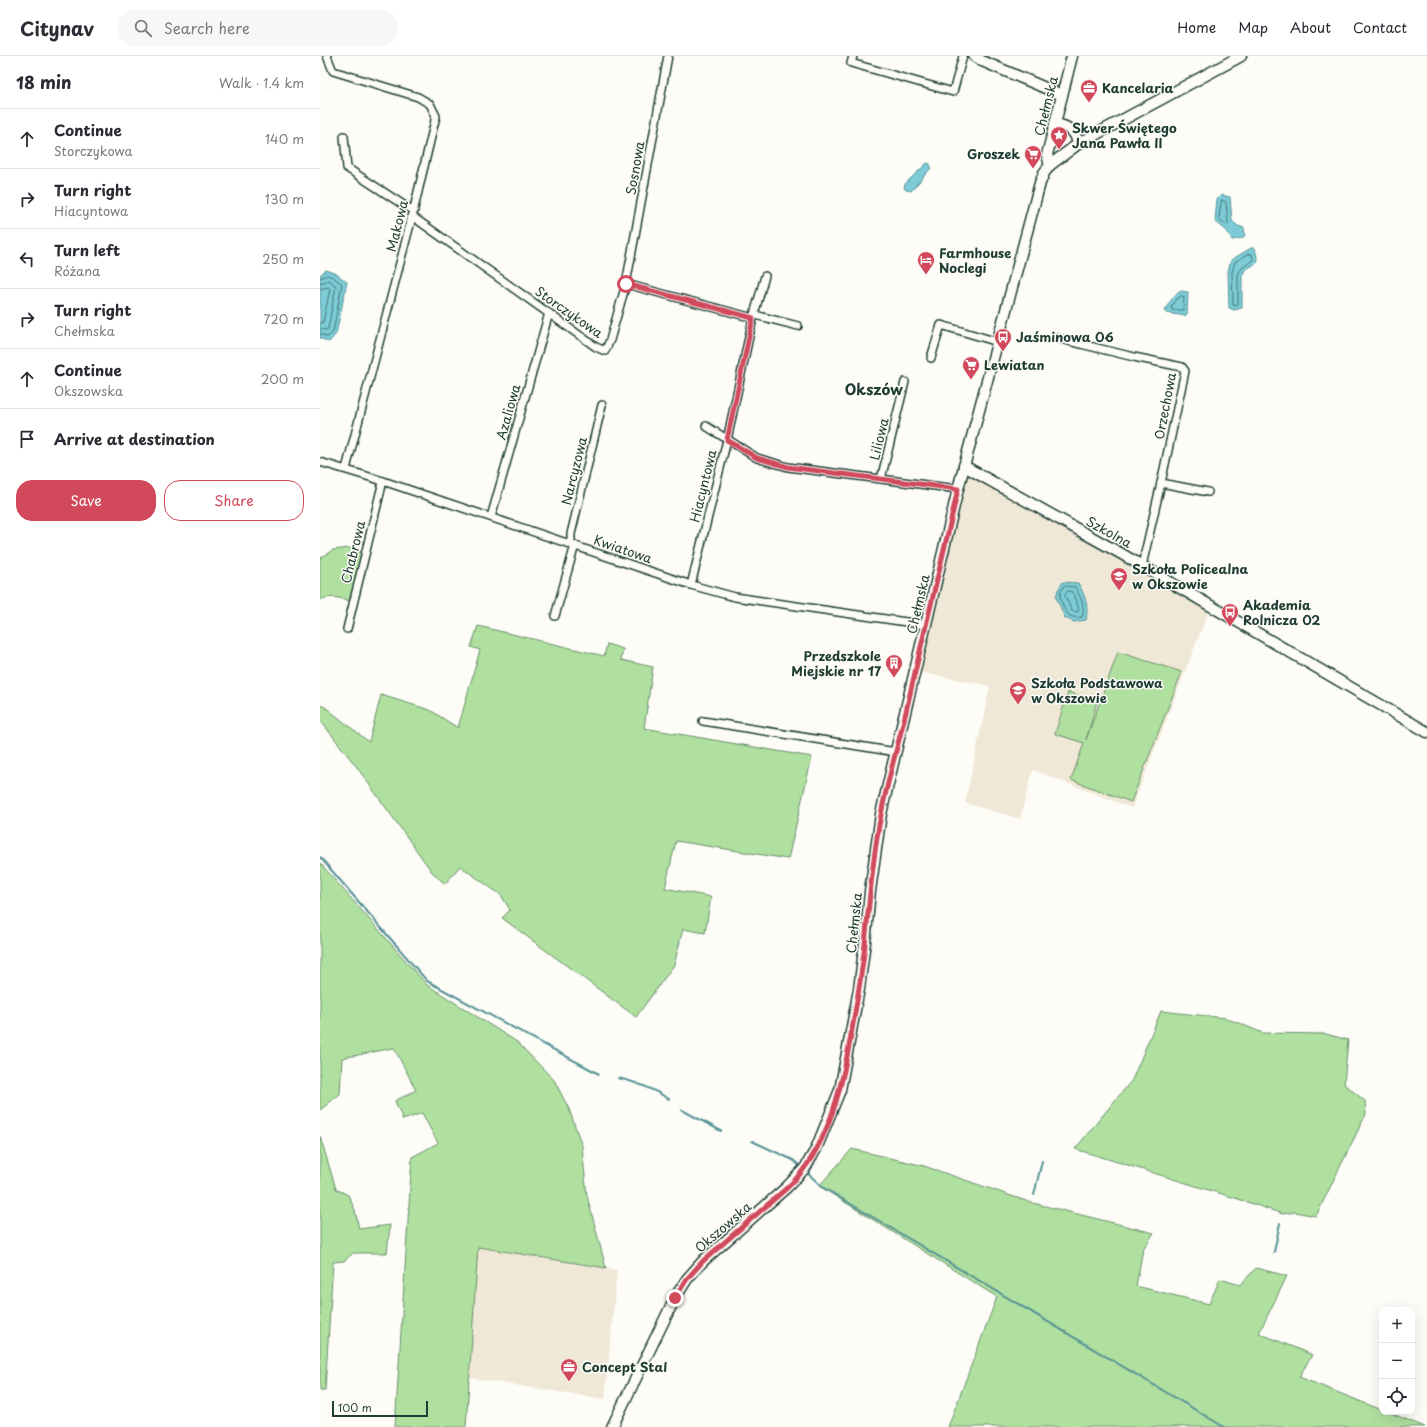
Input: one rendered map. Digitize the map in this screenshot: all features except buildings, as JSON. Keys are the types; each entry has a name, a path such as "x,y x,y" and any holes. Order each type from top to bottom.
{"main road":[{"path":"974,56 982,61 1062,95"},
{"name":"Chełmska","path":"808,1162 827,1125 837,1099 843,1077 859,989 878,829 958,489 1040,183 1044,173 1050,165 1047,155 1072,56"},
{"path":"1050,165 1078,144 1241,56"},
{"path":"1055,124 1063,125 1071,129 1077,136 1078,144"},
{"name":"Szkolna","path":"964,466 1142,566 1427,732"},
{"name":"Okszowska","path":"612,1427 673,1303 687,1279 703,1261 788,1187 800,1174 808,1162"}],"street":[{"name":"Makowa","path":"327,56 333,71 418,97 430,104 436,116 413,214 346,470"},
{"name":"Sosnowa","path":"626,284 668,56"},
{"path":"853,56 851,63 952,92 962,56"},
{"name":"Storczykowa","path":"344,136 347,168 405,206 416,219 596,347 605,351 610,340 626,284"},
{"name":"Hiacyntowa","path":"691,585 727,440 754,317 765,276"},
{"path":"626,284 754,317 798,326"},
{"name":"Azaliowa","path":"490,517 548,313"},
{"path":"931,358 941,325 998,342"},
{"name":"Orzechowa","path":"1056,338 1134,358 1182,367 1185,370 1142,566"},
{"name":"Liliowa","path":"881,479 905,382"},
{"name":"Narcyzowa","path":"555,616 573,545 571,534 602,405"},
{"path":"706,426 757,458 770,463 788,467 958,489"},
{"name":"Kwiatowa","path":"320,462 383,481 691,585 735,597 927,624"},
{"name":"Chabrowa","path":"347,629 383,481"},
{"path":"1161,483 1208,492"},
{"path":"703,721 896,752"}],"shaded area":[{"path":"966,472 1209,610 1132,808 1033,770 1020,819 965,803 990,686 919,672"},
{"path":"478,1247 617,1270 605,1399 469,1378"}],"green space":[{"path":"349,548 362,552 350,601 331,597 320,600 320,558 333,550"},
{"path":"478,626 604,656 607,644 623,649 621,660 653,667 644,728 812,757 788,859 676,841 665,888 711,897 705,933 683,929 674,965 636,1017 502,918 510,910 501,895 460,866 445,884 432,872 356,766 320,720 320,705 325,707 369,742 381,695 430,710 458,728 480,650 471,647"},
{"path":"1118,652 1182,672 1131,802 1071,780 1084,743 1055,734 1068,692 1097,702 1086,740"},
{"path":"320,863 427,985 517,1042 554,1080 569,1109 582,1146 587,1196 606,1268 478,1247 466,1427 395,1427 412,1157 438,1143 422,1113 403,1120 395,1101 416,1090 394,1048 342,1058 340,1094 320,1110"},
{"path":"1161,1011 1226,1018 1263,1033 1326,1034 1348,1040 1344,1084 1365,1101 1366,1114 1316,1216 1295,1212 1283,1214 1075,1149 1132,1080"},
{"path":"320,1136 336,1189 348,1195 355,1210 359,1229 390,1225 387,1253 353,1253 344,1261 333,1262 325,1390 320,1390"},
{"path":"852,1149 924,1166 1029,1202 1154,1233 1143,1249 1136,1286 1209,1304 1220,1279 1240,1285 1256,1268 1287,1276 1259,1333 1312,1355 1299,1377 1379,1409 1379,1415 1395,1415 1425,1427 948,1427 997,1297 819,1186"}],"water":[{"path":"927,163 930,164 931,168 911,191 906,190 904,188 905,184"},
{"path":"1221,195 1230,197 1232,221 1238,226 1244,228 1245,235 1243,238 1232,240 1227,231 1215,221 1217,199"},
{"path":"1251,248 1255,248 1258,262 1245,270 1242,276 1242,308 1234,310 1229,308 1228,271 1231,260"},
{"path":"326,270 335,273 347,282 336,334 329,342 320,338 320,275"},
{"path":"1181,291 1188,292 1187,314 1185,316 1165,312 1171,300"},
{"path":"1063,582 1078,583 1086,601 1086,620 1074,622 1065,618 1056,597"}],"waterway":[{"path":"320,857 427,981 599,1074"},
{"path":"618,1078 645,1086 669,1099"},
{"path":"682,1110 721,1131"},
{"path":"752,1141 793,1160 801,1167"},
{"path":"1034,1195 1042,1161"},
{"path":"806,1172 824,1188 1224,1427"},
{"path":"1274,1252 1280,1223"}],"place":[{"name":"Kancelaria","path":"1089,103"},
{"name":"Skwer Świętego Jana Pawła II","path":"1059,150"},
{"name":"Groszek","path":"1033,169"},
{"name":"Farmhouse Noclegi","path":"926,275"},
{"name":"Jaśminowa 06","path":"1003,352"},
{"name":"Lewiatan","path":"971,380"},
{"name":"Szkoła Policealna w Okszowie","path":"1119,591"},
{"name":"Akademia Rolnicza 02","path":"1230,627"},
{"name":"Przedszkole Miejskie nr 17","path":"894,678"},
{"name":"Szkoła Podstawowa w Okszowie","path":"1018,705"},
{"name":"Concept Stal","path":"569,1382"}],"district":[{"name":"Okszów","path":"874,390"}],"route":[{"path":"626,284 753,318 727,440 757,458 788,467 958,489 881,814 876,842 859,989 846,1064 837,1099 816,1150 805,1168 788,1187 703,1261 687,1279 675,1298"}]}
